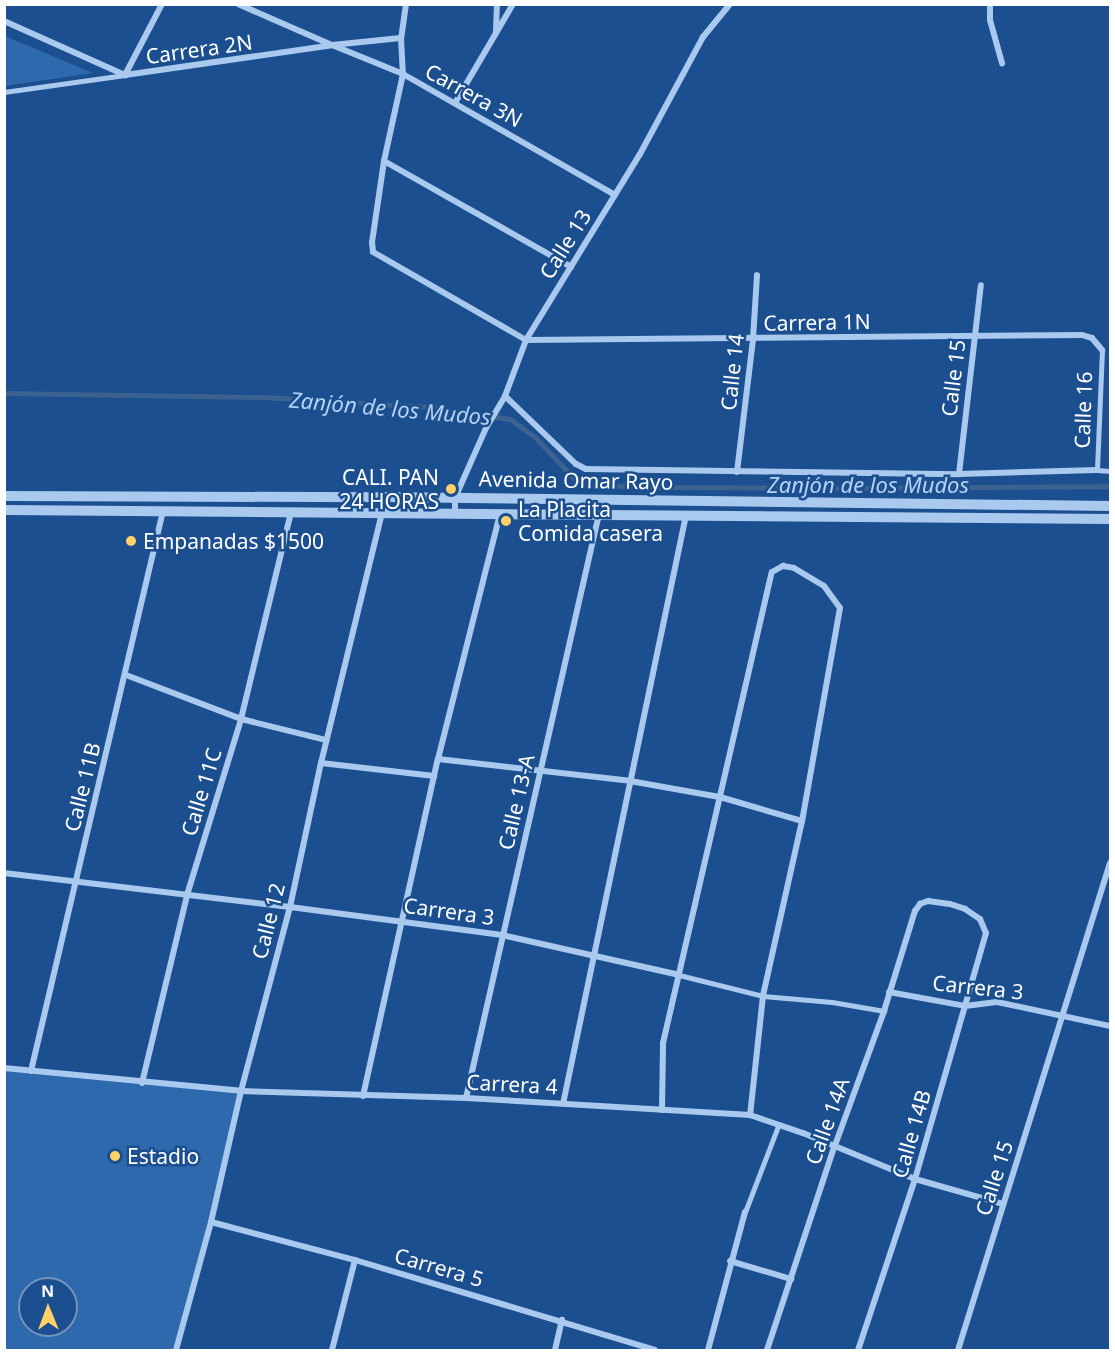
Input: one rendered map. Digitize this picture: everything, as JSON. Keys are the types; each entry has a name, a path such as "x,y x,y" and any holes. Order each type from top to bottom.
{"street":[{"path":"4,92 125,75 162,4"},
{"path":"238,4 403,74 384,161 372,242 373,252 526,340"},
{"name":"Carrera 3N","path":"406,4 401,38 403,74 615,195"},
{"path":"496,34 497,4"},
{"path":"455,103 513,4"},
{"name":"Calle 13","path":"455,513 455,498 486,428 505,396 526,340 615,195 703,37 730,4"},
{"path":"990,4 990,20 1002,63"},
{"name":"Carrera 2N","path":"4,21 125,75 332,45"},
{"path":"332,45 401,38"},
{"path":"384,161 571,267"},
{"name":"Calle 14","path":"737,472 753,339 757,275"},
{"name":"Calle 15","path":"959,474 981,285"},
{"name":"Carrera 1N","path":"526,340 1082,335 1092,338 1102,350"},
{"name":"Calle 16","path":"1097,470 1102,350"},
{"path":"505,396 576,464 586,469 959,474 1110,471"},
{"name":"Avenida Omar Rayo","path":"4,496 382,497 1110,506"},
{"name":"Calle 12","path":"176,1350 211,1222 241,1091 290,907 326,740 382,512 382,497"},
{"name":"Avenida Omar Rayo","path":"4,510 1110,519"},
{"name":"Calle 11B","path":"31,1071 164,511"},
{"name":"Calle 11C","path":"142,1083 187,895 241,719 291,512"},
{"path":"363,1096 434,776 500,513"},
{"name":"Calle 13-A","path":"466,1098 600,514"},
{"path":"563,1104 686,515"},
{"path":"662,1110 663,1043 772,572 783,566 794,568 824,586 840,608 802,821 763,996 750,1115"},
{"path":"126,675 241,719 326,740"},
{"path":"438,759 630,781 720,797 802,821"},
{"path":"321,763 434,776"},
{"name":"Calle 15","path":"958,1350 1110,863"},
{"name":"Carrera 3","path":"4,873 502,935 763,996 832,1002 884,1011"},
{"name":"Calle 14A","path":"767,1350 834,1148 884,1011 915,911 920,904 928,901 950,904 965,909 985,924"},
{"name":"Calle 14B","path":"858,1350 915,1179 986,933 985,924"},
{"name":"Carrera 3","path":"889,993 964,1006 997,1002 1110,1026"},
{"name":"Carrera 4","path":"4,1068 241,1091 466,1098 750,1115 802,1133 834,1148 915,1179 1003,1204"},
{"path":"708,1350 745,1212 778,1126"},
{"name":"Carrera 5","path":"211,1222 355,1260 562,1320 650,1350"},
{"path":"332,1350 355,1260"},
{"path":"730,1261 791,1279"},
{"path":"555,1350 562,1320"}],"shaded area":[{"path":"5,36 93,73 5,86"},
{"name":"Estadio","path":"5,1068 241,1091 176,1350 5,1350"}],"waterway":[{"name":"Zanjón de los Mudos","path":"4,393 263,397 430,407 510,419 535,437 579,484 650,487 848,488 1110,486"}],"place":[{"name":"CALI. PAN 24 HORAS","path":"451,489"},
{"name":"La Placita Comida casera","path":"506,521"},
{"name":"Empanadas $1500","path":"131,541"},
{"name":"Estadio","path":"115,1156"}]}
